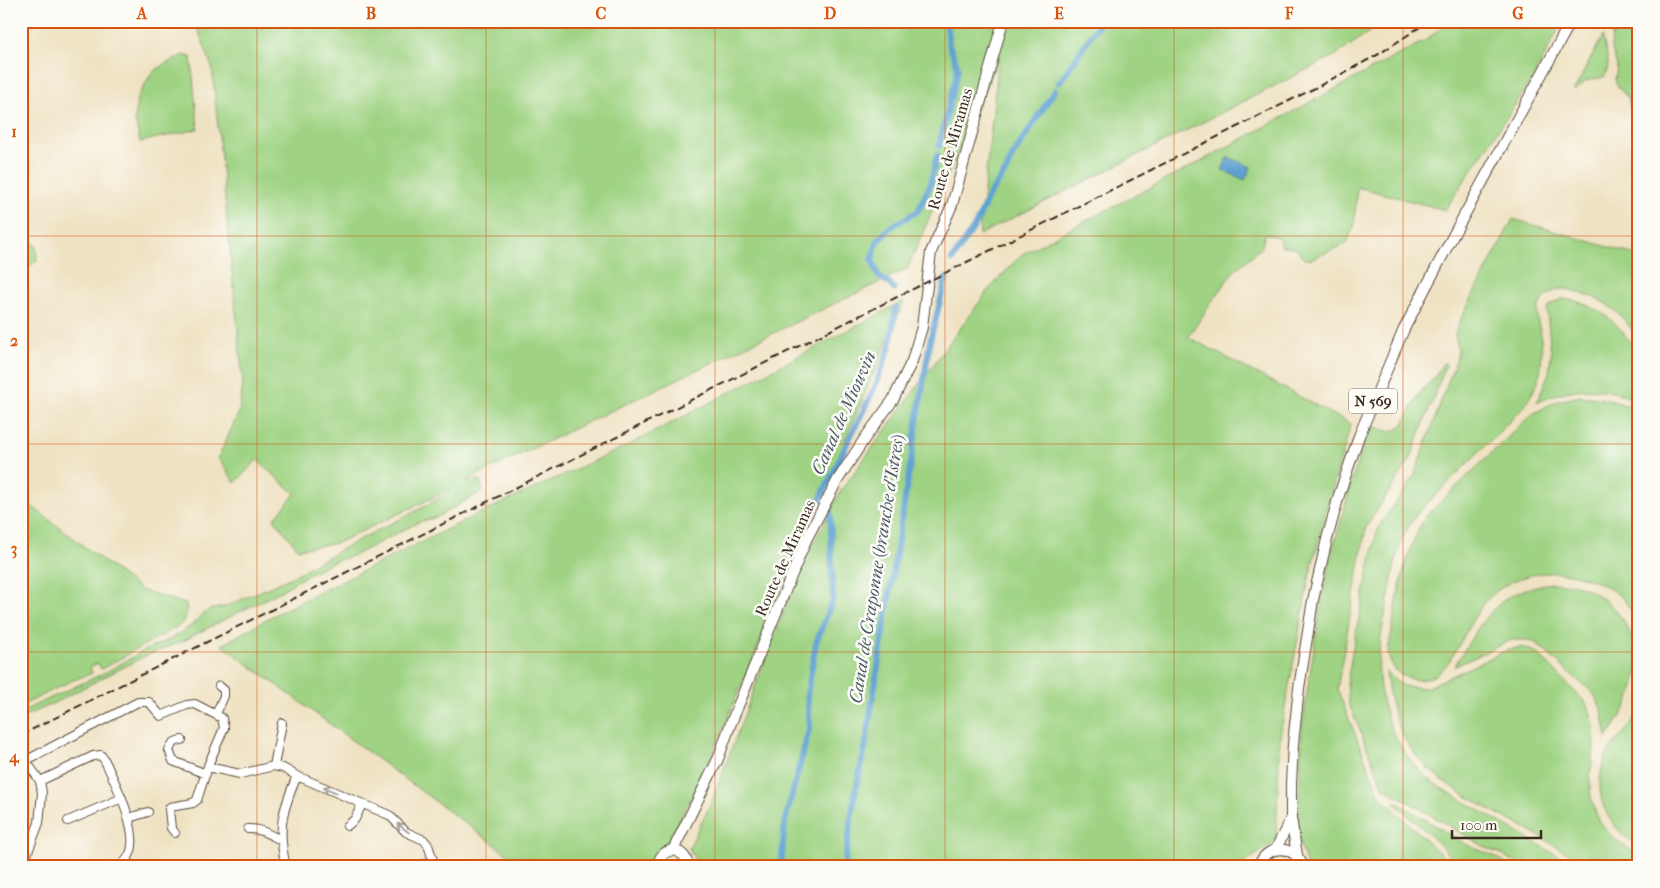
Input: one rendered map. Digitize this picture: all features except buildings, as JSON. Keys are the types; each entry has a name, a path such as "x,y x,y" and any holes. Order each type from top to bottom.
{"main road":[{"name":"Route de Miramas","path":"658,867 660,857 673,850 718,759 806,540 837,481 893,400 912,361 922,327 930,252 952,205 1003,21"},
{"name":"N 569","path":"1297,855 1291,818 1293,744 1299,688 1313,600 1327,539 1359,436 1385,373 1427,284 1571,21"},
{"name":"N 569","path":"1276,849 1291,818"},
{"name":"Route de Miramas","path":"685,828 688,863"},
{"path":"1258,866 1269,852 1276,849 1291,851 1297,855 1303,867"},
{"path":"673,850 682,853 688,863"}],"street":[{"path":"216,714 224,696 224,690 219,686"},
{"path":"22,867 39,823 42,793 40,781 24,762 138,702 145,701 152,704 161,716 190,704 199,706 222,718 224,728 196,802 170,807 169,809 171,828 175,832"},
{"path":"274,766 282,723"},
{"path":"182,740 172,744 169,750 173,761 207,771 240,774 274,766 283,768 297,776 389,815 406,832 424,840 428,845 436,864 418,867"},
{"path":"40,781 93,756 101,755 122,798 129,818 131,851 124,863 119,867"},
{"path":"286,867 281,840 284,810 297,776"},
{"path":"68,821 122,798"},
{"path":"347,826 355,819 362,804"},
{"path":"129,818 148,812"},
{"path":"248,829 262,831 281,840"}],"green space":[{"path":"195,21 1384,21 1338,54 979,235 999,57 907,269 465,481 480,480 483,491 437,517 419,522 355,555 332,562 188,639 145,656 21,718 21,712 171,639 191,626 201,615 209,610 227,606 294,576 360,539 422,508 448,493 451,489 337,543 298,549 274,519 295,494 257,460 235,483 218,458 239,412 243,383 212,67"},
{"path":"1449,21 1563,21 1531,81 1445,210 1357,187 1354,227 1346,244 1311,259 1304,259 1296,248 1282,247 1278,237 1265,234 1262,247 1232,273 1188,337 1351,424 1309,578 1280,735 1276,841 1239,867 699,867 689,848 711,803 798,573 842,489 989,289 1022,254 1192,166 1426,40"},
{"path":"1621,21 1639,21 1639,143 1631,124 1628,98 1617,86 1615,79 1617,66 1611,46 1612,36"},
{"path":"1603,36 1608,62 1607,72 1604,77 1586,81 1574,90"},
{"path":"183,55 191,57 198,129 140,142 135,121 137,98 151,74 163,65"},
{"path":"1513,219 1639,256 1639,342 1618,313 1595,298 1571,290 1561,289 1552,292 1544,299 1537,311 1542,354 1541,368 1531,395 1522,409 1417,514 1405,533 1395,563 1383,626 1379,675 1381,694 1392,731 1401,748 1426,777 1441,788 1577,867 1524,867 1492,851 1383,787 1349,704 1347,684 1376,535 1383,520 1413,479 1456,360 1458,351 1455,334 1461,318"},
{"path":"21,233 36,246 37,260 30,266 21,268"},
{"path":"1562,299 1588,305 1599,311 1610,319 1628,339 1639,363 1639,403 1615,392 1588,389 1561,393 1537,402 1549,372 1551,355 1547,310 1550,305"},
{"path":"904,301 706,769 670,838 662,848 652,867 525,867 222,645 272,616 474,516 631,444"},
{"path":"1443,363 1446,364 1410,460 1366,527 1337,689 1380,796 1454,867 1307,867 1299,839 1298,814 1302,726 1321,602 1333,548 1368,425 1388,431 1396,430 1403,425 1419,393 1435,377"},
{"path":"1580,396 1610,401 1639,411 1639,623 1622,598 1604,585 1587,578 1569,574 1534,575 1517,580 1501,588 1487,600 1475,616 1450,660 1436,675 1419,680 1410,679 1402,675 1395,670 1390,662 1388,652 1405,565 1426,516 1531,415 1554,402"},
{"path":"21,498 141,590 186,604 187,613 182,624 101,669 98,663 90,667 92,673 71,681 21,706"},
{"path":"1552,583 1579,586 1607,602 1618,613 1633,640 1637,671 1634,687 1626,707 1607,738 1602,710 1594,694 1532,640 1511,640 1454,667 1482,623 1503,601 1516,593 1532,587"},
{"path":"1522,647 1537,653 1585,702 1594,727 1590,784 1594,809 1607,831 1616,840 1639,854 1639,867 1615,868 1601,866 1582,860 1564,851 1471,799 1442,780 1419,759 1405,739 1392,707 1386,672 1403,686 1426,688 1507,650"},
{"path":"1639,710 1639,845 1629,839 1612,823 1603,803 1600,792 1600,780 1606,756"},
{"path":"1396,802 1469,846 1494,856 1513,867 1458,867 1437,841 1394,803"}],"water":[{"path":"1228,157 1251,167 1245,180 1222,170"}],"waterway":[{"name":"Canal de Miouvin","path":"939,146 958,68 949,44 947,26 949,21"},
{"name":"Canal de Craponne (branche d'Istres)","path":"1059,83 1101,21"},
{"name":"Canal de Craponne (branche d'Istres)","path":"952,260 976,224 989,195 1006,171 1013,155 1055,90"},
{"name":"Canal de Miouvin","path":"894,289 889,283 879,277 872,260 877,242 889,228 918,211 930,185 937,155"},
{"name":"Canal de Craponne (branche d'Istres)","path":"844,867 855,793 865,748 930,341 946,278"},
{"name":"Canal de Miouvin","path":"821,500 875,387 890,346 896,307"},
{"name":"Canal de Miouvin","path":"781,867 785,821 810,726 807,695 816,643 833,599 830,506"}],"railway":[{"path":"21,735 1315,88 1379,54 1429,21"}]}
